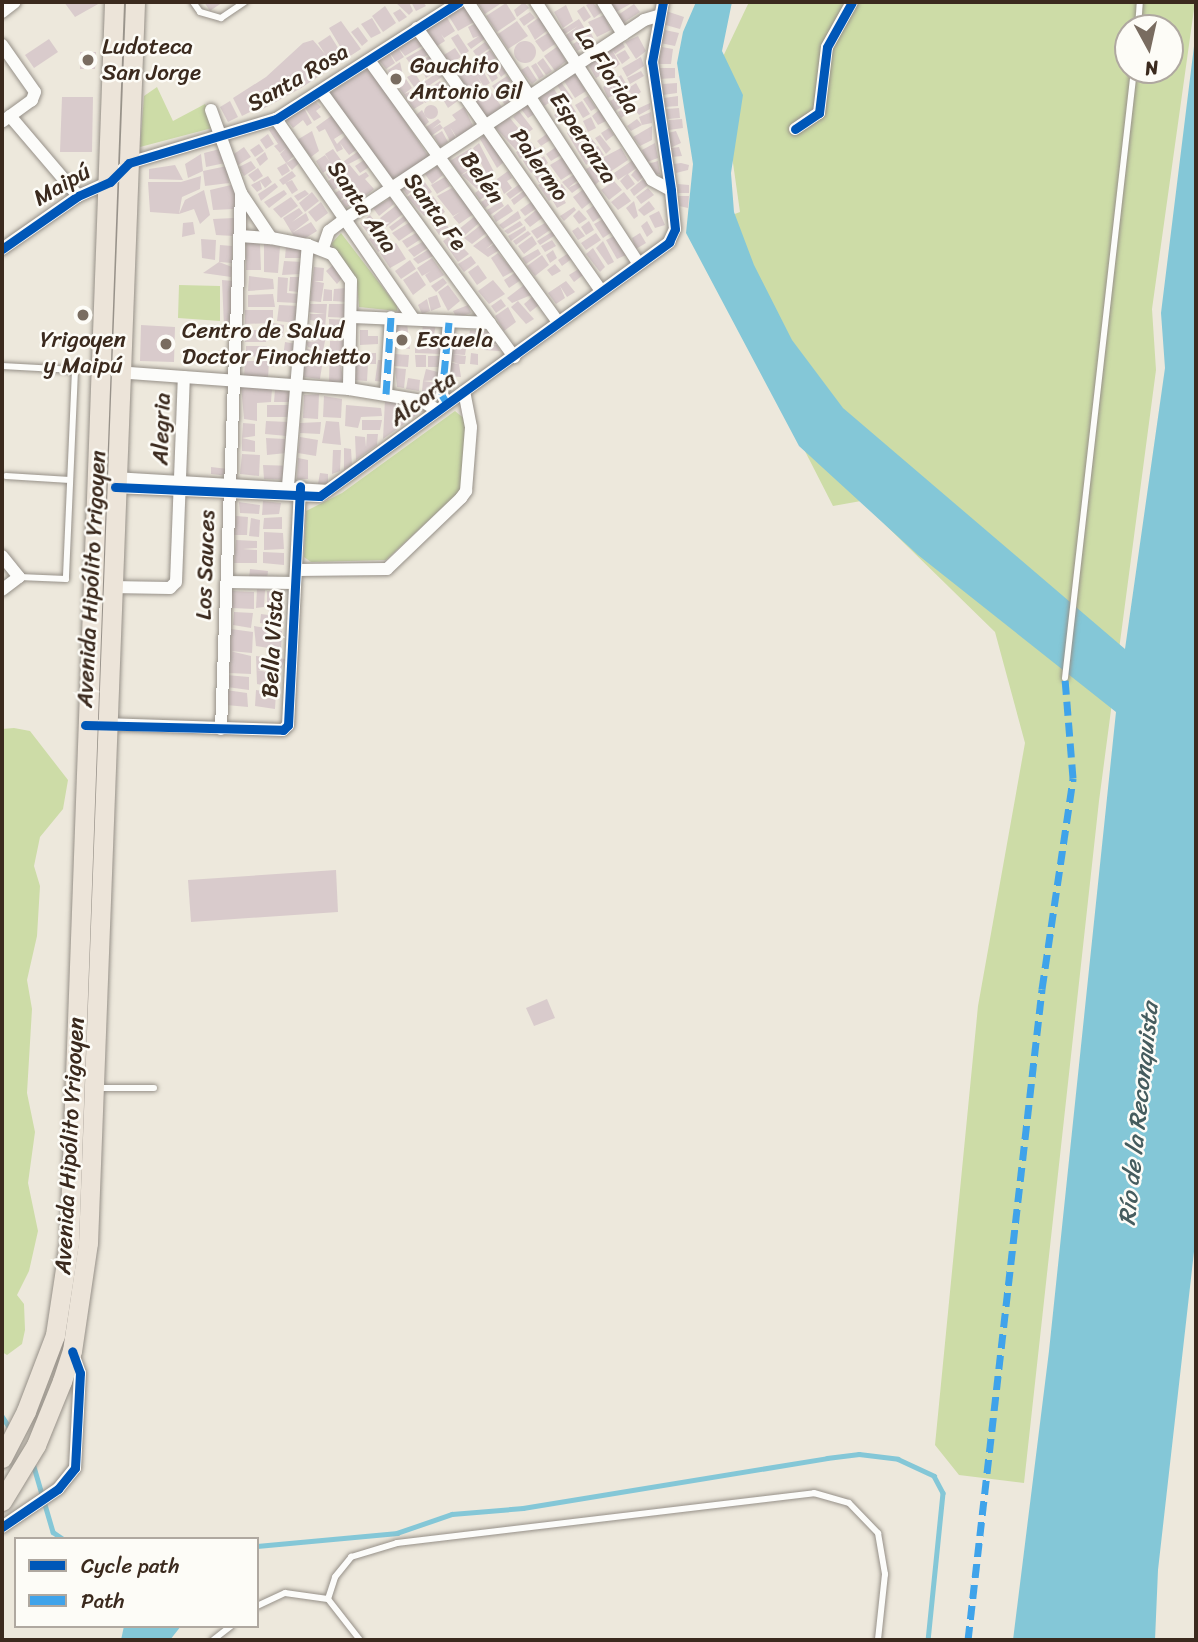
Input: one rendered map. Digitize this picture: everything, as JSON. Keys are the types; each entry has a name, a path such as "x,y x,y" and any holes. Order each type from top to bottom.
{"main road":[{"name":"Avenida Hipólito Yrigoyen","path":"2,1458 26,1411 55,1335 64,1291 83,1088 110,372 114,2"},
{"name":"Avenida Hipólito Yrigoyen","path":"95,724 111,587 116,483 110,372 129,163 135,2"},
{"name":"Avenida Hipólito Yrigoyen","path":"2,1501 36,1445 72,1351 88,1243 83,1088"}],"street":[{"path":"2,12 15,2"},
{"name":"Santa Rosa","path":"129,163 223,138 276,119 459,2"},
{"name":"Esperanza","path":"468,2 532,96 638,263"},
{"name":"La Florida","path":"536,2 652,180 671,190"},
{"path":"603,2 622,34"},
{"path":"663,2 658,16 652,62 671,190"},
{"path":"795,128 819,113 827,47 852,2"},
{"path":"323,248 329,232 345,219 487,127 622,34 658,16"},
{"name":"Palermo","path":"418,29 601,291"},
{"path":"2,45 35,92 6,119 78,196"},
{"name":"Belén","path":"369,60 558,322"},
{"name":"Santa Fe","path":"321,91 514,357"},
{"name":"Los Sauces","path":"211,110 241,193 271,238"},
{"name":"Santa Ana","path":"276,119 413,318"},
{"path":"110,182 129,163"},
{"name":"Maipú","path":"2,249 78,196 110,182"},
{"name":"Alcorta","path":"116,483 295,490 313,499 514,357 673,237 671,190"},
{"name":"Los Sauces","path":"221,729 241,193"},
{"path":"240,236 271,238 323,248 351,281 353,317 349,389"},
{"name":"Bella Vista","path":"95,724 283,730 288,725 296,577 295,490 299,383 308,245"},
{"path":"353,317 490,323"},
{"path":"386,394 391,317"},
{"path":"110,372 299,383 386,394 442,406 449,322"},
{"name":"Alegria","path":"111,587 175,585 184,377"},
{"path":"227,582 387,569 461,499 466,491 471,427 464,392"},
{"path":"2,556 19,577 2,590"},
{"path":"2,1527 58,1489 69,1478 75,1460 80,1373 72,1351"}],"lane":[{"path":"192,2 200,12 221,18 244,2"},
{"path":"1065,678 1066,647 1081,568 1133,84"},
{"path":"2,366 75,370 66,579 19,577"},
{"path":"6,476 70,480"},
{"path":"83,1088 154,1088"},
{"path":"328,1599 341,1567 351,1557 370,1549 814,1493 849,1503 878,1532 885,1574 878,1640"},
{"path":"259,1604 285,1593 328,1599 360,1640"},
{"path":"213,1640 228,1628"}],"green space":[{"path":"749,2 1195,2 1184,81 1184,14 1114,14 1114,84 1184,84 1152,309 1156,370 1099,801 1024,1483 959,1475 935,1445 978,1006 1025,743 995,632 861,501 833,506 692,230 740,212 719,65"},
{"path":"157,87 173,121 205,104 216,127 140,147 144,96"},
{"path":"341,233 397,306 397,311 359,307 357,281 331,244"},
{"path":"179,285 220,286 220,321 178,318"},
{"path":"455,411 466,420 461,490 386,560 311,562 304,557 306,511 342,493"},
{"path":"2,729 30,731 68,780 63,809 40,837 34,866 40,886 37,936 27,980 32,1009 27,1093 35,1132 28,1183 38,1231 29,1271 17,1295 24,1304 25,1330 22,1344 7,1355 2,1352"}],"water":[{"name":"Río de la Reconquista","path":"696,2 732,2 722,51 743,95 731,173 734,212 754,265 792,340 843,408 1125,649 1165,368 1161,313 1196,30 1196,1234 1158,1570 1155,1640 1013,1640 1049,1351 1116,712 918,555 799,446 686,233 693,164 677,63 683,32"},
{"path":"124,1628 179,1628 170,1640 121,1640"}],"building":[{"path":"64,2 100,2 100,3 75,17"},
{"path":"204,2 223,2 210,11"},
{"path":"395,2 409,2 413,11 409,15"},
{"path":"411,2 423,2 426,6 416,11"},
{"path":"477,2 503,2 485,14"},
{"path":"524,2 529,8 517,17 514,10"},
{"path":"592,2 602,12 594,18 586,5"},
{"path":"634,2 616,12 611,4"},
{"path":"466,3 476,21 458,31 448,15"},
{"path":"506,3 516,19 497,32 486,16"},
{"path":"634,4 640,12 623,23 618,15"},
{"path":"566,5 573,21 563,28 554,12"},
{"path":"385,6 396,23 383,32 372,16"},
{"path":"584,6 591,17 584,22 577,11"},
{"path":"400,9 407,17 399,22 393,13"},
{"path":"666,11 684,17 680,29 662,24"},
{"path":"530,12 535,18 524,26 519,19"},
{"path":"604,15 611,30 597,37 588,22"},
{"path":"446,16 455,31 444,38 441,34 445,41 437,46 426,29"},
{"path":"541,16 549,29 535,40 527,26"},
{"path":"372,18 381,33 371,38 361,24"},
{"path":"579,19 587,32 570,42 566,35 578,26 565,34 562,30"},
{"path":"341,21 361,49 301,88 261,110 254,113 248,102 252,111 242,116 233,98 266,77 303,43 313,40 325,54 318,43 330,35 340,51 328,58 337,64 341,48 329,28"},
{"path":"517,21 528,36 508,49 498,34"},
{"path":"476,23 486,38 471,49 467,44 479,36 473,38 468,27"},
{"path":"358,27 368,41 362,46 351,32"},
{"path":"665,30 679,33 675,46 660,43"},
{"path":"548,33 555,44 543,52 535,41"},
{"path":"591,33 595,41 577,51 573,44"},
{"path":"415,34 422,46 405,56 397,46 404,57 396,62 388,50"},
{"path":"458,34 469,51 462,56 451,38"},
{"path":"638,36 646,51 636,59 625,42"},
{"path":"49,39 58,52 34,68 25,55"},
{"path":"621,40 625,47 615,54 611,48 620,64 615,68 605,52"},
{"path":"521,41 529,41 536,48 536,56 529,63 521,63 514,56 514,48"},
{"path":"485,42 490,48 477,57 473,51"},
{"path":"558,46 566,61 555,71 544,56"},
{"path":"425,47 429,54 411,65 406,58"},
{"path":"662,47 673,49 671,64 658,64"},
{"path":"455,48 461,57 450,64 444,55"},
{"path":"490,50 496,58 483,66 478,58"},
{"path":"625,50 630,58 622,64 616,55"},
{"path":"388,51 395,63 386,69 379,60"},
{"name":"Ludoteca San Jorge","path":"80,52 96,52 95,69 80,69"},
{"path":"603,53 613,68 596,78 588,64"},
{"path":"431,55 440,69 426,78 421,69 415,73 411,66"},
{"path":"641,57 644,66 627,77 622,68"},
{"path":"464,58 481,83 469,91 453,67"},
{"path":"543,58 552,71 546,75 537,63"},
{"path":"400,62 404,80 393,87 388,70"},
{"path":"499,63 506,73 501,77 494,66"},
{"path":"536,63 544,76 539,79 531,66"},
{"path":"492,66 498,78 492,82 485,70"},
{"path":"528,66 537,80 532,84 521,70"},
{"path":"370,67 430,159 392,185 330,93"},
{"path":"658,68 675,68 675,78 659,79"},
{"path":"482,69 490,83 484,87 476,74"},
{"path":"641,71 644,76 630,84 627,78"},
{"path":"438,72 442,77 427,87 424,82"},
{"path":"415,73 421,83 414,87 407,77"},
{"path":"575,73 586,91 575,98 564,81"},
{"path":"621,75 628,87 617,93 610,83 616,94 608,98 603,87"},
{"path":"507,76 511,81 496,91 492,86"},
{"path":"406,79 412,88 404,94 414,90 424,103 414,109 397,85"},
{"path":"440,81 446,90 433,99 427,90"},
{"path":"512,82 521,95 505,105 496,92"},
{"path":"561,82 573,99 568,102 557,85"},
{"path":"636,83 641,92 634,97 627,89"},
{"path":"677,83 677,93 663,95 662,84"},
{"path":"422,85 430,100 425,103 416,89"},
{"path":"488,88 502,107 487,118 473,99"},
{"path":"451,89 459,100 448,108 441,96"},
{"path":"554,89 559,97 544,106 539,97"},
{"path":"627,91 632,101 615,111 610,101"},
{"path":"588,96 596,108 591,111 583,99"},
{"path":"678,96 678,106 665,107 664,98"},
{"path":"62,97 93,97 92,152 60,152"},
{"path":"230,101 238,117 228,122 220,107"},
{"path":"315,101 321,107 316,111 321,117 314,121 305,108"},
{"path":"582,101 590,114 583,118 575,105"},
{"path":"633,103 636,108 621,118 618,112"},
{"path":"650,103 650,109 639,115 635,110"},
{"path":"529,104 536,113 528,118 521,109"},
{"path":"571,104 576,112 559,122 554,115"},
{"path":"428,105 434,105 438,112 434,119 428,119 424,115 424,109"},
{"path":"464,107 473,126 457,138 450,127 456,138 450,141 443,128 456,120 452,115"},
{"path":"304,108 312,123 307,126 303,120 293,128 286,119"},
{"path":"679,108 680,118 668,119 666,109"},
{"path":"422,110 429,122 424,126 416,115"},
{"path":"599,110 606,121 598,125 592,116"},
{"path":"519,111 533,129 526,134 530,140 516,150 495,127 509,117 519,129 507,136 523,128 513,117"},
{"path":"651,112 652,123 642,125 639,117"},
{"path":"334,114 345,132 334,139 337,144 345,136 356,150 349,155 340,143 343,149 337,152 325,129 319,132 316,127"},
{"path":"591,117 596,128 588,132 583,121"},
{"path":"438,119 441,122 432,129 440,124 443,128 431,136 426,127"},
{"path":"637,119 642,125 631,131 627,126"},
{"path":"682,119 683,128 669,130 669,120"},
{"path":"580,124 596,144 587,152 594,159 586,165 567,133"},
{"path":"277,126 294,156 286,163 280,154 287,147 280,153 274,146 278,144 269,130"},
{"path":"652,126 652,140 640,146 633,137"},
{"path":"609,128 614,135 606,141 601,133"},
{"path":"312,131 319,151 311,157 297,140"},
{"path":"442,131 448,142 440,147 434,136"},
{"path":"676,131 681,143 670,148 668,133"},
{"path":"485,133 505,161 497,168 480,139"},
{"path":"548,133 552,139 541,146 537,141"},
{"path":"268,134 274,144 266,149 260,140"},
{"path":"600,135 611,149 606,154 595,138"},
{"path":"531,142 536,149 520,159 516,152"},
{"path":"479,143 494,172 485,182 480,177 486,173 473,148"},
{"path":"655,143 658,158 647,162 642,150"},
{"path":"259,144 264,151 255,157 250,150"},
{"path":"598,146 604,155 597,160 591,149"},
{"path":"244,147 251,157 238,165 234,154"},
{"path":"556,147 561,155 551,161 546,154"},
{"path":"679,147 682,156 672,157 671,148"},
{"path":"224,148 225,163 206,167 204,153"},
{"path":"471,148 479,163 461,175 450,161"},
{"path":"621,148 628,160 610,172 602,158"},
{"path":"333,149 341,160 335,165 340,172 329,179 326,174 334,165 323,173 316,161 325,155 330,162 325,154"},
{"path":"360,150 364,156 343,167 340,164"},
{"path":"265,152 268,159 260,166 256,159"},
{"path":"201,154 203,171 188,178 185,164"},
{"path":"544,156 548,163 539,169 534,162"},
{"path":"565,156 575,171 561,180 550,165"},
{"path":"527,157 536,170 531,173 523,161"},
{"path":"295,158 299,163 292,170 286,163"},
{"path":"364,160 369,167 360,173 355,166"},
{"path":"633,160 638,167 628,174 635,184 627,190 620,181 627,174 618,180 614,173"},
{"path":"251,161 256,168 244,176 239,167"},
{"path":"600,161 607,175 595,185 586,169"},
{"path":"658,161 660,174 653,175 648,164"},
{"path":"286,163 290,171 282,176 277,168"},
{"path":"349,164 359,176 366,172 369,176 365,179 374,189 364,197 343,170"},
{"path":"674,164 689,165 688,170 676,173"},
{"path":"175,165 183,180 149,179 149,169"},
{"path":"227,166 229,183 205,186 203,171"},
{"path":"437,166 443,175 432,184 425,174"},
{"path":"478,166 484,184 477,189 462,175"},
{"path":"638,167 644,176 638,182 631,175"},
{"path":"258,168 263,176 254,182 248,175"},
{"path":"548,168 551,175 539,183 534,175"},
{"path":"292,171 296,176 283,185 279,180"},
{"path":"508,171 512,178 507,181 512,188 504,194 497,179"},
{"path":"342,172 348,181 334,190 328,181"},
{"path":"575,174 578,180 568,188 580,182 582,186 572,193 562,182"},
{"path":"201,176 200,189 182,197 179,214 150,212 148,182 181,182"},
{"path":"268,176 272,182 265,188 260,181 262,189 257,192 251,185"},
{"path":"554,176 560,183 549,189 554,197 549,201 538,185"},
{"path":"421,177 432,192 424,197 414,182"},
{"path":"445,177 450,186 437,194 431,185"},
{"path":"643,179 648,185 634,196 630,190"},
{"path":"292,180 298,190 292,194 285,183"},
{"path":"411,181 416,188 407,195 402,188"},
{"path":"491,181 499,186 480,200 475,193"},
{"path":"614,181 622,190 609,200 601,190"},
{"path":"275,183 278,187 261,201 258,194"},
{"path":"521,183 525,188 510,199 506,194"},
{"path":"349,184 354,189 340,200 335,193"},
{"path":"562,184 566,190 556,196 552,189"},
{"path":"678,184 689,185 689,193 678,193"},
{"path":"231,185 236,194 234,209 213,210 210,190"},
{"path":"452,188 475,213 459,224 453,217 460,212 453,216 437,196"},
{"path":"585,188 592,201 582,209 573,197"},
{"path":"648,188 654,195 641,204 636,197"},
{"path":"204,190 210,215 200,224 194,209 179,214 185,200"},
{"path":"284,190 287,194 269,208 264,202"},
{"path":"305,190 309,194 298,201 294,196"},
{"path":"417,190 425,201 433,196 439,204 424,216 407,197"},
{"path":"525,190 528,194 514,205 511,200"},
{"path":"355,191 360,198 346,208 341,201"},
{"path":"312,192 319,201 305,212 299,203"},
{"path":"624,192 631,201 618,210 611,202"},
{"path":"495,193 498,198 485,208 481,202"},
{"path":"561,195 566,203 557,208 553,201"},
{"path":"676,196 689,196 688,208 679,206"},
{"path":"291,197 298,206 281,218 273,209"},
{"path":"391,198 394,204 379,216 373,208"},
{"path":"501,201 504,206 490,215 487,210"},
{"path":"634,201 638,216 634,219 626,208"},
{"path":"649,201 655,209 644,216 638,210"},
{"path":"321,202 328,213 316,222 308,212"},
{"path":"531,202 537,208 525,216 520,210"},
{"path":"398,204 404,213 386,227 380,218"},
{"path":"508,204 513,211 496,222 493,216"},
{"path":"596,204 602,216 593,222 586,211"},
{"path":"441,206 445,212 431,221 427,215"},
{"path":"574,207 576,210 564,221 560,216"},
{"path":"299,208 303,213 292,222 306,213 309,220 292,233 283,218"},
{"path":"536,210 542,218 530,227 524,220"},
{"path":"579,210 587,219 579,224 573,216"},
{"path":"518,211 521,218 503,229 499,225"},
{"path":"659,211 665,225 655,228 649,216"},
{"path":"370,215 380,228 370,236 360,223"},
{"path":"404,216 407,220 392,231 389,227"},
{"path":"440,217 449,228 439,235 431,223"},
{"path":"474,217 479,223 464,236 459,229"},
{"path":"234,218 234,236 216,235 213,219"},
{"path":"605,218 612,232 603,238 594,224"},
{"path":"520,221 523,225 508,234 504,231"},
{"path":"589,221 594,230 586,235 581,227"},
{"path":"647,221 653,232 647,237 641,226"},
{"path":"193,222 195,234 182,237 183,223"},
{"path":"311,222 317,231 299,242 292,233"},
{"path":"410,222 415,230 399,241 392,233"},
{"path":"545,223 550,230 537,239 531,231"},
{"path":"482,224 489,231 472,244 464,238"},
{"path":"525,226 526,230 511,241 508,236"},
{"path":"578,227 585,236 578,240 572,231"},
{"path":"555,230 557,234 540,245 537,241"},
{"path":"528,231 531,234 516,245 513,241"},
{"path":"416,233 421,239 407,248 402,241"},
{"path":"596,233 601,240 586,250 581,243"},
{"path":"640,233 646,243 636,249 632,238"},
{"path":"375,235 384,248 378,252 369,239"},
{"path":"451,235 469,254 458,262 443,241"},
{"path":"488,235 493,243 486,249 497,242 501,249 488,257 473,246"},
{"path":"532,236 537,244 524,254 518,246"},
{"path":"614,236 626,255 617,259 606,240"},
{"path":"201,239 216,240 215,260 202,258"},
{"path":"552,240 556,246 545,252 541,246"},
{"path":"424,241 429,247 414,257 408,250"},
{"path":"603,241 614,262 608,265 596,248"},
{"path":"246,242 260,244 261,270 246,270"},
{"path":"396,243 406,259 390,268 380,253"},
{"path":"264,244 280,246 278,273 264,272"},
{"path":"220,245 232,246 232,263 219,262"},
{"path":"286,246 303,250 302,258 285,258"},
{"path":"593,248 605,267 600,272 586,254"},
{"path":"429,249 433,256 418,264 413,259"},
{"path":"538,249 541,254 526,264 522,258"},
{"path":"553,250 557,258 550,263 546,255"},
{"path":"570,252 573,258 562,266 558,260"},
{"path":"498,253 514,271 503,277 491,258"},
{"path":"542,255 549,265 535,276 527,266"},
{"path":"471,256 476,263 464,272 458,264"},
{"path":"432,258 444,275 430,283 425,275 431,271 422,276 417,268"},
{"path":"410,260 416,269 401,279 395,271"},
{"path":"284,261 302,262 301,274 282,275"},
{"path":"219,262 232,267 231,277 203,273"},
{"path":"555,264 561,271 552,276 547,270"},
{"path":"333,265 342,278 337,284 326,271"},
{"path":"478,265 487,278 477,285 468,272"},
{"path":"314,267 324,268 323,281 314,281 324,283 321,302 310,301"},
{"path":"580,268 583,275 574,282 569,275"},
{"path":"417,271 426,285 413,295 403,280"},
{"path":"516,272 521,280 509,288 504,280"},
{"path":"249,276 273,279 274,289 248,291"},
{"path":"278,277 288,278 287,293 298,294 297,303 277,302"},
{"path":"290,277 300,277 299,292 289,291"},
{"path":"443,278 447,283 436,292 431,286"},
{"path":"222,280 233,281 233,328 224,327"},
{"path":"493,280 505,294 489,304 478,291"},
{"path":"566,281 575,292 567,297 560,286 565,298 556,304 548,293"},
{"path":"448,285 460,301 448,311 438,292"},
{"path":"524,285 531,295 512,303 507,298"},
{"path":"348,288 347,302 333,301 334,289"},
{"path":"324,289 332,290 332,301 323,301"},
{"path":"273,294 275,307 248,307 248,295"},
{"path":"437,295 441,307 431,311 428,298"},
{"path":"532,297 539,305 530,312 524,304"},
{"path":"427,299 430,311 422,314 418,305"},
{"path":"501,299 506,306 496,313 491,306"},
{"path":"518,301 534,319 526,324 511,307"},
{"path":"310,304 327,304 325,328 317,328 317,321 310,320 310,314 325,314 309,312"},
{"path":"329,304 349,304 349,318 328,317"},
{"path":"279,305 299,306 297,323 277,321"},
{"path":"468,305 471,313 457,318 453,311"},
{"path":"508,307 516,322 504,331 495,316"},
{"path":"245,310 273,310 273,323 245,324"},
{"path":"329,319 349,320 348,328 329,327"},
{"name":"Escuela","path":"395,322 407,323 410,349 393,347"},
{"path":"423,322 436,323 434,335 422,335"},
{"path":"273,323 284,325 283,337 274,336"},
{"path":"141,325 175,327 174,362 140,361"},
{"path":"288,325 299,327 297,341 288,338"},
{"path":"245,330 267,330 266,342 245,342"},
{"path":"360,330 368,330 368,336 378,336 378,344 360,345"},
{"path":"470,330 491,332 484,340 492,333 497,344 469,338"},
{"path":"307,331 327,331 323,351 308,347 306,342 320,341 306,340"},
{"path":"417,336 442,338 442,343 416,342"},
{"path":"466,340 479,341 478,349 465,347"},
{"path":"330,341 346,341 340,363 344,382 329,382"},
{"path":"285,342 296,344 293,366 282,364"},
{"path":"415,344 441,345 441,354 415,353"},
{"path":"484,344 497,345 500,351 484,350"},
{"path":"246,346 267,346 266,357 246,356"},
{"path":"450,348 466,349 465,355 450,354"},
{"path":"307,349 324,352 322,363 306,362"},
{"path":"272,350 282,351 280,365 271,367"},
{"path":"356,353 376,353 376,364 368,364 367,381 355,380"},
{"path":"471,353 478,354 478,365 470,364"},
{"path":"394,354 409,355 408,367 394,366"},
{"path":"450,354 466,356 465,364 450,361"},
{"path":"415,355 426,355 426,367 416,367"},
{"path":"428,356 440,356 440,367 428,367"},
{"path":"378,360 385,360 384,382 375,381"},
{"path":"245,361 269,361 268,378 244,377"},
{"path":"446,362 459,364 461,377 446,376"},
{"path":"304,365 322,366 320,379 304,377"},
{"path":"395,368 406,369 404,388 397,387"},
{"path":"426,369 438,372 437,380 423,381"},
{"path":"408,378 420,380 419,391 406,389"},
{"path":"423,381 438,383 436,393 422,391"},
{"path":"241,385 272,388 271,402 257,403 257,421 244,419"},
{"path":"275,390 293,392 292,402 274,402"},
{"path":"319,394 318,419 303,418 304,395"},
{"path":"324,396 342,399 341,418 323,417"},
{"path":"385,400 424,410 383,439"},
{"path":"267,405 290,405 288,417 267,417"},
{"path":"346,405 381,408 382,416 361,417 358,428 345,426"},
{"path":"362,420 382,420 380,430 362,430"},
{"path":"266,421 288,422 287,436 265,434"},
{"path":"326,421 339,422 341,445 322,443"},
{"path":"321,422 320,434 300,433 300,423"},
{"path":"243,423 255,424 255,436 242,438"},
{"path":"367,434 378,434 377,445 356,460 355,436 365,437 366,447"},
{"path":"300,437 318,440 316,456 298,453"},
{"path":"242,438 255,441 255,452 242,451"},
{"path":"266,438 285,439 286,453 267,455"},
{"path":"344,448 351,449 352,465 344,470"},
{"path":"333,450 341,450 340,471 332,474"},
{"path":"242,454 260,455 259,476 240,474"},
{"path":"298,458 308,460 308,479 297,479"},
{"path":"263,465 293,466 292,480 264,479"},
{"path":"211,467 228,469 228,476 211,474"},
{"path":"320,473 328,474 328,484 318,484"},
{"path":"263,501 281,503 279,514 262,515"},
{"path":"239,502 260,505 259,514 240,513"},
{"path":"236,516 248,517 247,535 234,535"},
{"path":"282,517 282,529 263,529 264,518"},
{"path":"251,518 260,520 259,537 249,536"},
{"path":"264,532 283,533 284,549 264,550"},
{"path":"236,540 257,541 257,548 243,549 257,550 257,563 234,563"},
{"path":"263,552 284,553 284,565 263,563"},
{"path":"250,569 268,571 267,580 249,579"},
{"path":"257,589 265,590 264,607 256,608"},
{"path":"232,591 254,592 254,609 232,608"},
{"path":"267,591 284,593 282,612 267,610"},
{"path":"234,612 253,613 251,628 233,625"},
{"path":"261,614 283,617 282,626 260,623"},
{"path":"254,626 282,631 281,650 256,646"},
{"path":"231,629 253,632 252,653 230,651"},
{"path":"230,651 251,656 251,674 229,673"},
{"path":"256,656 285,659 280,671 257,670 277,674 276,688 257,684"},
{"path":"226,675 249,677 249,690 227,687"},
{"path":"226,690 247,693 248,707 226,705"},
{"path":"256,690 276,693 275,709 255,706"},
{"path":"336,870 338,912 191,922 188,880"},
{"path":"547,999 555,1018 534,1026 526,1008"}],"waterway":[{"path":"2,1416 11,1430"},
{"path":"259,1546 397,1533 452,1514 523,1508 827,1458 859,1454 898,1459 934,1476 943,1493 928,1640"},
{"path":"32,1460 53,1532 60,1537"}],"marked path":[{"path":"386,394 391,317"},
{"path":"447,403 442,395 449,322"},
{"path":"968,1640 1042,989 1073,778 1065,678"}],"cycle path":[{"path":"2,249 78,196 110,182 129,163 276,119 459,2"},
{"path":"115,487 320,496 669,242 675,229 652,62 663,2"},
{"path":"795,129 819,113 827,47 852,2"},
{"path":"85,725 283,730 288,725 300,486"},
{"path":"2,1527 58,1489 75,1468 80,1373 72,1351"}],"place":[{"name":"Ludoteca San Jorge","path":"88,60"},
{"name":"Gauchito Antonio Gil","path":"396,79"},
{"name":"Yrigoyen y Maipú","path":"83,315"},
{"name":"Escuela","path":"402,340"},
{"name":"Centro de Salud Doctor Finochietto","path":"166,344"}]}
